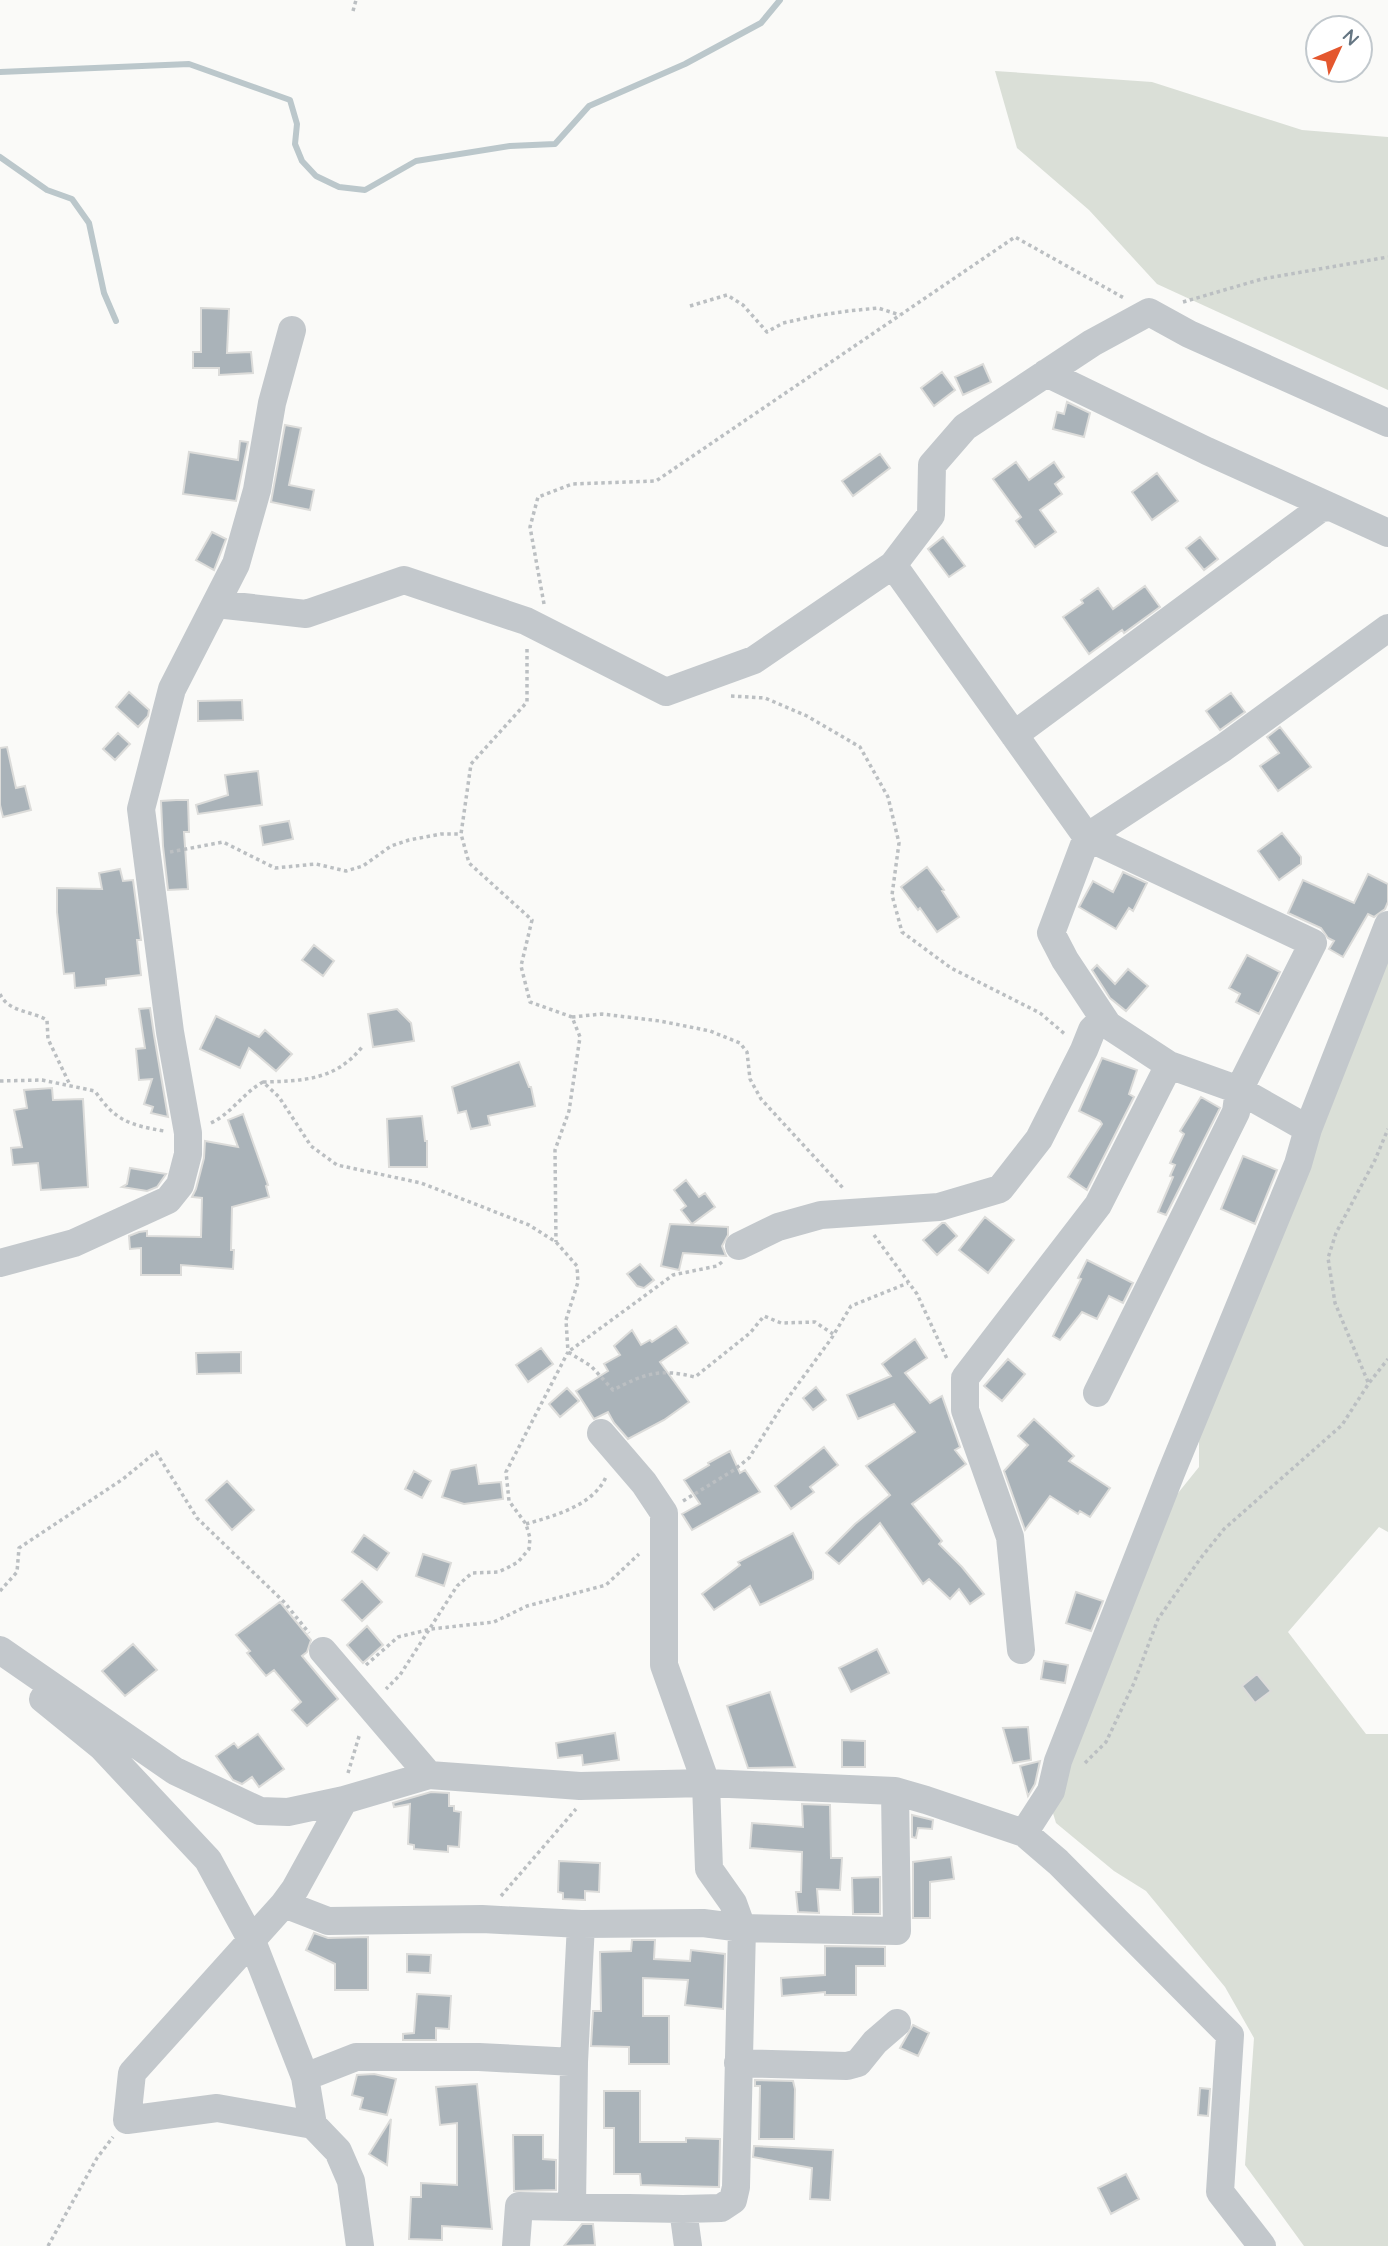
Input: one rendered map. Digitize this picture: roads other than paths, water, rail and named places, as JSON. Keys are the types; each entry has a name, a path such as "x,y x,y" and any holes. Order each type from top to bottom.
{"street":[{"path":"216,604 306,614 404,580 526,621 666,692 754,660 893,565 931,514 932,465 965,427 1092,343 1149,312 1189,334 1388,423"},
{"path":"0,1263 74,1243 168,1200 180,1185 188,1154 188,1133 170,1032 141,809 172,689 236,564 257,490 272,403 292,330"},
{"path":"1046,373 1207,451 1388,533"},
{"path":"1014,735 1321,508 1331,508"},
{"path":"893,565 1087,837 1313,943 1239,1090 1236,1112 1097,1393"},
{"path":"1108,1025 1065,960 1051,933 1087,837 1223,748 1388,628"},
{"path":"1024,1833 1051,1791 1058,1761 1171,1473 1298,1164 1308,1129 1388,925"},
{"path":"739,1246 778,1227 821,1215 939,1207 1000,1189 1039,1139 1096,1024 1100,1022 1169,1065 1239,1090 1308,1129"},
{"path":"1021,1650 1010,1537 965,1410 965,1378 1098,1205 1169,1065"},
{"path":"516,2246 519,2206 721,2208 733,2200 736,2187 742,1927 733,1903 709,1869 706,1783 664,1665 664,1513 644,1483 610,1443"},
{"path":"323,1651 429,1775"},
{"path":"0,1652 175,1771 260,1811 288,1812 344,1800 429,1775 597,1785 706,1783 895,1791 1024,1833 1058,1862 1230,2035 1220,2192 1262,2246"},
{"path":"0,1652 48,1705 102,1747 208,1860 252,1941 305,2077 313,2125 338,2151 351,2181 360,2246"},
{"path":"284,1904 328,1921 482,1919 581,1924 703,1923 742,1927 897,1931 895,1791"},
{"path":"313,2125 217,2108 127,2120 131,2073 284,1904 344,1800"},
{"path":"572,2206 574,2062 581,1924"},
{"path":"738,2063 847,2066 858,2063 875,2042 897,2023"},
{"path":"305,2077 356,2057 479,2057 574,2062"},
{"path":"683,2209 688,2246"}],"waterway":[{"path":"0,72 189,64 290,100 297,124 295,144 302,161 316,176 339,187 365,190 416,161 510,146 555,144 589,106 685,64 761,23 780,0"},
{"path":"0,157 47,190 72,199 89,223 104,293 116,321"}]}
